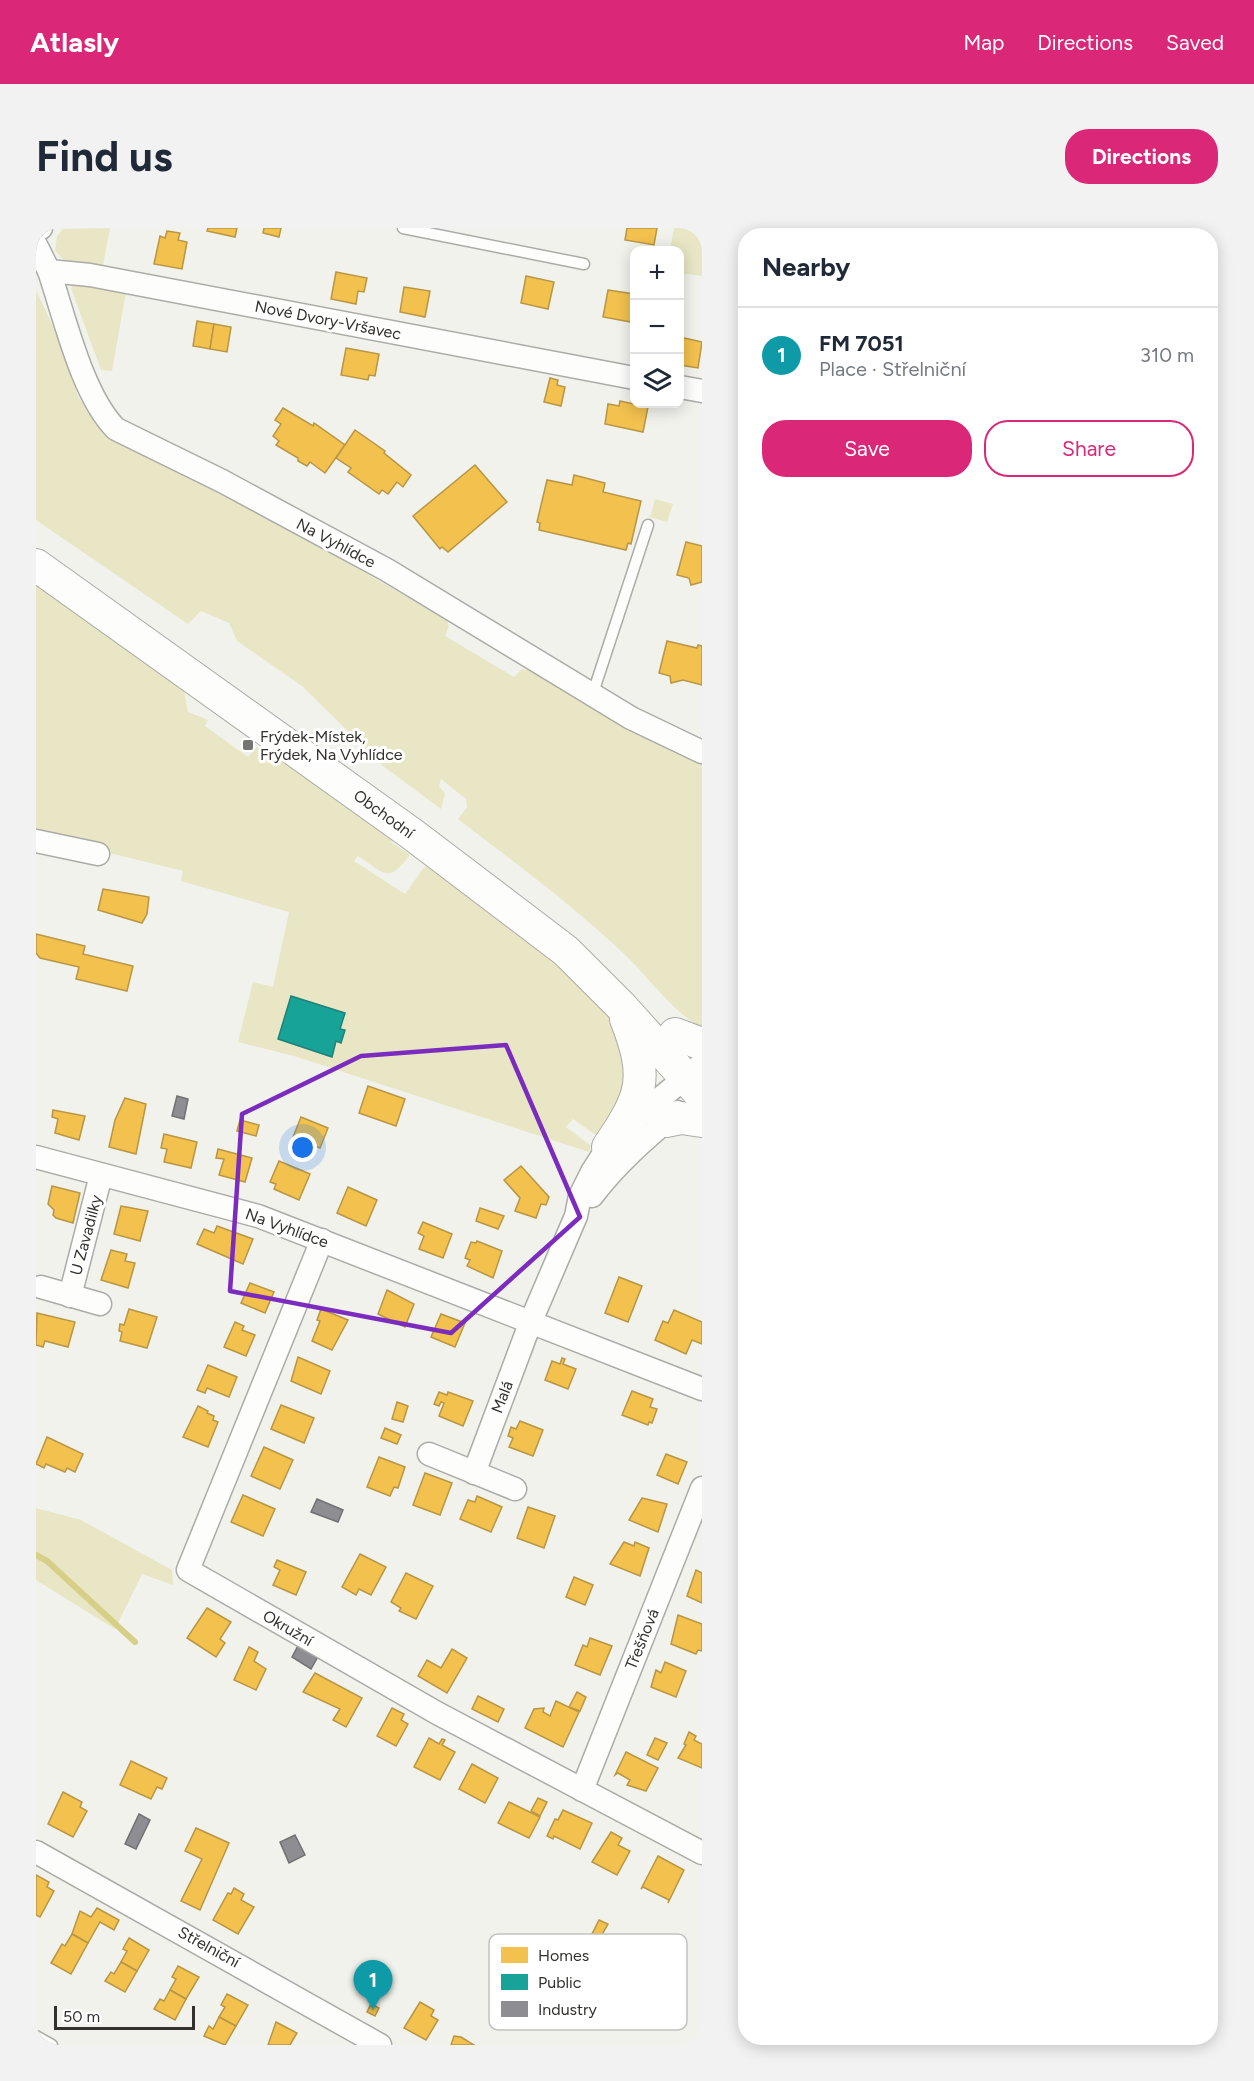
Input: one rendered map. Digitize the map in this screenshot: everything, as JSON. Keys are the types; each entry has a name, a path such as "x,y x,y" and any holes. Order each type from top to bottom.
{"main road":[{"name":"Obchodní","path":"36,543 427,820 579,938 688,1039 699,1090"},
{"name":"Obchodní","path":"36,565 421,841 566,951 699,1090"},
{"path":"608,1147 630,1114 640,1084 641,1065 622,1007"},
{"path":"666,1121 681,1118 699,1090"}],"street":[{"path":"36,229 41,228"},
{"path":"36,245 49,271"},
{"name":"Nové Dvory-Vršavec","path":"49,271 90,275 630,377"},
{"name":"Na Vyhlídce","path":"49,271 90,391 101,412 116,429 222,481 387,570 592,696 631,718 702,752"},
{"path":"684,388 702,391"},
{"path":"36,841 98,854"},
{"path":"531,1321 576,1216 580,1196 608,1147 641,1114 699,1090"},
{"path":"576,1216 608,1175 666,1121"},
{"name":"Na Vyhlídce","path":"36,1157 258,1216 702,1389"},
{"name":"U Zavadilky","path":"70,1296 101,1174"},
{"name":"Okružní","path":"322,1240 188,1570 437,1713 702,1853"},
{"name":"U Zavadilky","path":"41,1287 100,1304"},
{"name":"Malá","path":"474,1473 531,1321"},
{"path":"429,1454 515,1489"},
{"name":"Třešňová","path":"582,1790 702,1488"},
{"name":"Střelniční","path":"36,1852 380,2045"}],"lane":[{"path":"403,228 584,264"},
{"path":"592,696 648,525"},
{"path":"36,2036 52,2045"}],"highlighted area":[{"path":"506,1045 580,1217 451,1333 230,1291 242,1114 361,1056"}],"shaded area":[{"path":"110,228 102,270 67,263 55,251 57,236 63,229"},
{"path":"674,228 702,228 702,276 684,274 684,246 671,246"},
{"path":"76,282 127,286 112,371 101,370 71,288"},
{"path":"36,290 57,335 78,396 95,422 119,443 282,525 447,620 449,626 445,636 514,677 522,669 528,670 702,764 702,1027 683,1015 631,960 583,917 458,819 467,807 466,799 441,779 439,786 445,794 441,809 383,766 302,686 237,641 229,623 201,611 188,624 36,520"},
{"path":"655,499 673,504 667,522 650,517"},
{"path":"36,580 139,652 184,691 188,712 208,720 205,726 248,757 257,747 312,775 392,840 391,842 410,855 391,873 381,871 358,856 354,861 405,894 425,866 488,901 614,1014 635,1072 600,1138 573,1119 566,1127 591,1146 589,1152 294,1056 238,1042 253,982 273,987 289,912 181,881 183,871 36,835"},
{"path":"36,1508 81,1520 172,1570 173,1585 142,1574 115,1629 36,1580"}],"building: Homes":[{"path":"208,228 237,228 235,237 207,231"},
{"path":"264,228 281,228 279,237 263,233"},
{"path":"627,228 657,228 654,245 625,240"},
{"path":"167,231 180,233 178,240 187,242 182,269 154,264 160,236 165,238"},
{"path":"336,272 367,278 364,292 358,291 356,304 331,299"},
{"path":"526,276 554,282 548,309 521,303"},
{"path":"404,287 430,291 425,317 400,312"},
{"path":"608,290 630,293 630,322 603,317"},
{"path":"197,321 214,324 210,349 193,346"},
{"path":"214,324 231,327 227,352 210,349"},
{"path":"684,338 702,342 698,368 684,366"},
{"path":"346,348 379,354 375,376 369,375 368,380 341,375"},
{"path":"550,378 558,380 557,385 565,387 561,406 544,402"},
{"path":"620,401 630,403 630,408 648,408 643,432 605,424 608,404 619,406"},
{"path":"283,408 313,426 314,423 345,445 325,473 310,462 307,466 298,461 298,458 276,445 279,441 273,436 281,424 275,420"},
{"path":"355,430 385,451 384,453 411,475 403,487 397,482 388,494 382,490 379,494 348,472 351,468 336,458"},
{"path":"475,465 507,502 448,552 442,547 440,549 413,516"},
{"path":"574,475 605,483 603,492 641,501 631,544 628,543 626,550 539,530 540,523 537,522 547,480 572,485"},
{"path":"686,542 702,546 702,582 691,585 689,578 677,575"},
{"path":"667,641 697,648 698,645 702,646 702,685 683,680 671,683 670,676 659,673"},
{"path":"103,889 149,897 147,914 142,923 98,910"},
{"path":"36,934 85,946 83,954 133,966 127,991 76,979 79,967 40,958 36,953"},
{"path":"368,1086 405,1099 396,1126 359,1113"},
{"path":"125,1098 146,1104 136,1154 109,1147 115,1120"},
{"path":"53,1110 85,1116 79,1140 55,1133 58,1119 52,1117"},
{"path":"301,1117 328,1128 320,1148 293,1137"},
{"path":"240,1120 259,1125 256,1136 237,1131"},
{"path":"164,1134 197,1142 191,1168 164,1162 167,1149 161,1148"},
{"path":"218,1149 252,1158 245,1182 219,1175 224,1159 216,1158"},
{"path":"279,1161 310,1174 299,1200 274,1189 276,1184 270,1182"},
{"path":"521,1166 549,1197 546,1205 541,1204 536,1218 515,1211 520,1198 504,1180"},
{"path":"52,1186 80,1193 73,1223 53,1215 54,1210 48,1204"},
{"path":"348,1187 377,1200 366,1226 337,1213"},
{"path":"121,1206 148,1211 140,1241 114,1234"},
{"path":"480,1208 504,1216 498,1229 476,1221"},
{"path":"423,1222 452,1234 443,1258 419,1249 424,1236 418,1233"},
{"path":"217,1226 253,1239 243,1264 197,1244 204,1229 214,1233"},
{"path":"477,1241 502,1251 493,1278 467,1266 470,1260 465,1258 471,1242 476,1243"},
{"path":"111,1250 127,1254 125,1261 135,1263 128,1288 101,1280"},
{"path":"619,1277 642,1286 628,1322 605,1313"},
{"path":"250,1283 274,1292 265,1313 241,1303"},
{"path":"387,1290 414,1304 405,1327 378,1314"},
{"path":"129,1309 157,1317 147,1348 120,1341 122,1332 119,1331 120,1324 124,1325"},
{"path":"321,1309 348,1320 332,1350 312,1341 320,1321 317,1320"},
{"path":"674,1310 702,1322 702,1344 692,1340 686,1354 655,1340 663,1321 668,1323"},
{"path":"37,1313 75,1322 68,1347 45,1341 43,1347 36,1345"},
{"path":"441,1314 465,1323 455,1347 431,1337"},
{"path":"235,1322 244,1326 242,1330 255,1335 246,1356 224,1347"},
{"path":"298,1357 330,1371 321,1394 291,1381"},
{"path":"562,1358 565,1359 563,1364 576,1369 568,1389 545,1380 552,1361 560,1364"},
{"path":"208,1365 237,1377 229,1397 207,1388 205,1393 197,1390"},
{"path":"632,1391 653,1399 650,1407 657,1409 652,1423 649,1422 648,1425 622,1415"},
{"path":"439,1392 447,1395 448,1392 473,1401 463,1426 439,1416 444,1403 441,1402 439,1406 434,1404"},
{"path":"397,1402 408,1406 403,1422 392,1419"},
{"path":"281,1405 314,1418 304,1443 271,1429"},
{"path":"198,1406 208,1411 207,1413 214,1416 213,1420 218,1422 208,1447 183,1437"},
{"path":"520,1421 543,1430 533,1456 509,1447 513,1438 508,1436 511,1427 516,1429"},
{"path":"385,1428 401,1435 397,1444 381,1438"},
{"path":"47,1437 83,1454 75,1472 67,1468 65,1472 46,1464 44,1468 36,1464"},
{"path":"264,1447 293,1460 280,1489 251,1476"},
{"path":"666,1454 687,1462 678,1484 657,1475"},
{"path":"379,1457 405,1467 398,1488 394,1487 390,1496 367,1487"},
{"path":"425,1473 452,1483 440,1515 413,1505"},
{"path":"243,1495 275,1509 263,1536 231,1522"},
{"path":"477,1496 502,1507 491,1532 460,1519 468,1500 475,1502"},
{"path":"642,1498 667,1504 658,1532 629,1520"},
{"path":"528,1507 555,1516 544,1548 517,1538"},
{"path":"624,1542 634,1546 635,1542 649,1548 640,1576 610,1564"},
{"path":"360,1554 386,1567 371,1595 359,1589 356,1595 342,1587"},
{"path":"277,1560 306,1572 296,1595 273,1585 280,1570 274,1567"},
{"path":"696,1570 702,1573 702,1603 687,1596"},
{"path":"406,1573 433,1586 416,1619 399,1611 401,1608 391,1602"},
{"path":"574,1577 593,1585 585,1605 566,1597"},
{"path":"207,1608 231,1622 220,1639 225,1643 216,1657 187,1638"},
{"path":"678,1615 702,1624 702,1651 698,1650 696,1654 671,1644"},
{"path":"590,1638 612,1646 600,1675 575,1665 583,1645 587,1647"},
{"path":"249,1647 258,1652 254,1661 266,1669 256,1690 234,1680"},
{"path":"452,1649 467,1658 447,1693 418,1676 427,1660 441,1668"},
{"path":"665,1662 686,1671 676,1697 651,1687 656,1670 661,1673"},
{"path":"315,1673 362,1698 346,1727 333,1720 340,1709 303,1692"},
{"path":"577,1692 586,1697 580,1711 569,1707"},
{"path":"478,1696 504,1709 498,1722 472,1709"},
{"path":"556,1701 579,1712 563,1747 525,1728 534,1709 544,1708 543,1712 550,1716"},
{"path":"392,1708 404,1714 401,1720 408,1724 396,1746 377,1736"},
{"path":"689,1732 696,1736 694,1740 702,1744 702,1768 678,1758 686,1745 684,1744"},
{"path":"429,1738 439,1744 442,1739 445,1740 442,1745 455,1752 440,1780 414,1767"},
{"path":"655,1738 667,1743 658,1760 647,1755"},
{"path":"626,1752 658,1768 646,1791 627,1785 630,1780 618,1773 615,1775"},
{"path":"131,1761 167,1778 162,1789 157,1787 151,1799 120,1785"},
{"path":"472,1764 498,1778 485,1803 459,1789"},
{"path":"63,1792 82,1802 80,1807 87,1811 73,1837 48,1824"},
{"path":"538,1798 547,1802 540,1816 531,1811"},
{"path":"509,1802 540,1817 529,1838 498,1823"},
{"path":"563,1810 592,1823 580,1849 554,1836 553,1839 547,1836 555,1819 558,1820"},
{"path":"196,1828 229,1843 200,1910 181,1901 202,1859 185,1851"},
{"path":"611,1832 622,1838 618,1845 630,1851 617,1875 592,1862"},
{"path":"658,1856 684,1870 668,1903 669,1900 643,1887 641,1889"},
{"path":"36,1875 49,1882 47,1887 54,1891 40,1917 36,1915"},
{"path":"234,1888 244,1894 241,1900 254,1907 238,1934 213,1920 228,1893 231,1894"},
{"path":"97,1908 119,1920 114,1930 100,1922 88,1943 72,1934 80,1911 91,1917"},
{"path":"599,1920 608,1924 602,1934 592,1934"},
{"path":"72,1934 88,1943 71,1974 51,1963 62,1944 65,1946"},
{"path":"129,1938 149,1950 137,1971 121,1962 127,1951 123,1949"},
{"path":"121,1962 137,1971 125,1992 105,1981 111,1972 114,1974"},
{"path":"178,1966 199,1977 186,1999 170,1990 176,1979 172,1977"},
{"path":"170,1990 186,1999 175,2020 154,2009 160,1999 164,2001"},
{"path":"227,1994 248,2005 236,2026 219,2017 225,2007 221,2005"},
{"path":"420,2002 434,2010 431,2016 438,2020 426,2040 404,2028"},
{"path":"371,2004 379,2008 375,2016 367,2012"},
{"path":"219,2017 236,2026 225,2045 204,2036 209,2026 213,2029"},
{"path":"276,2022 297,2033 290,2045 268,2045"},
{"path":"454,2036 461,2037 474,2045 451,2045"}],"building: Public":[{"path":"291,996 345,1013 340,1029 345,1030 341,1043 336,1041 332,1057 278,1039"}],"building: Industry":[{"path":"177,1096 188,1099 184,1119 172,1116"},
{"path":"317,1499 343,1510 338,1522 311,1512"},
{"path":"300,1642 320,1653 311,1669 292,1657"},
{"path":"139,1814 150,1820 136,1849 125,1844"},
{"path":"295,1835 305,1855 289,1863 280,1842"}],"waterway":[{"path":"36,1555 47,1561 135,1642"}],"place":[{"name":"Frýdek-Místek, Frýdek, Na Vyhlídce","path":"248,745"},
{"name":"FM 7051","path":"373,2010"}]}
